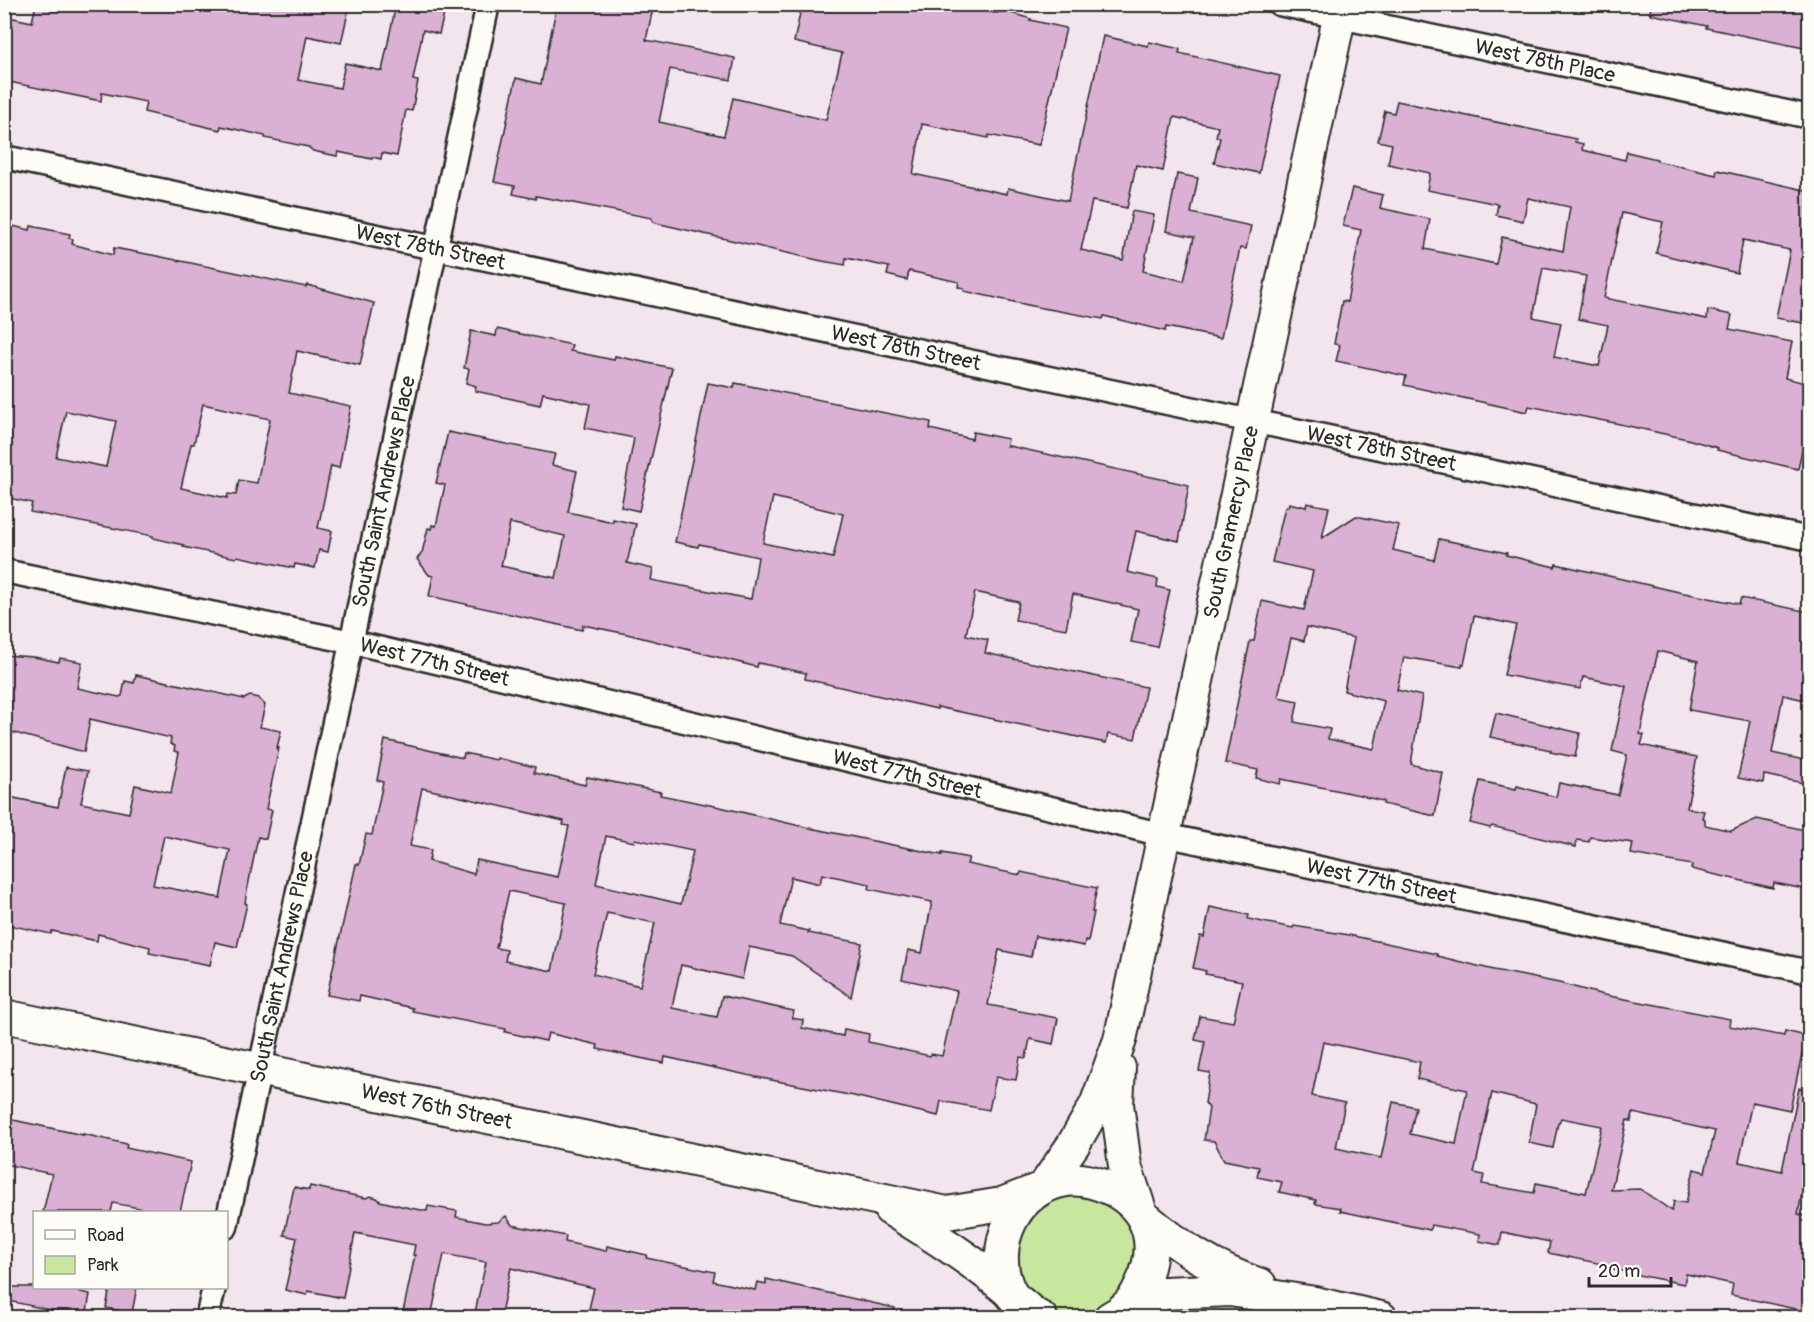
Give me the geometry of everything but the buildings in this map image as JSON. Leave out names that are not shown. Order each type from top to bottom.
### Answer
[{"type":"street","name":"South Saint Andrews Place","points":[[228,1218],[488,4]]},
{"type":"street","name":"West 78th Place","points":[[1279,4],[1340,11],[1809,117]]},
{"type":"street","name":"South Gramercy Place","points":[[1042,1188],[1073,1145],[1096,1105],[1120,1040],[1340,11]]},
{"type":"street","name":"West 78th Street","points":[[4,157],[1809,539]]},
{"type":"street","name":"West 77th Street","points":[[4,570],[352,642],[1164,835],[1809,972]]},
{"type":"street","name":"West 76th Street","points":[[4,1016],[947,1213],[1002,1204],[1067,1180],[1095,1181],[1125,1196],[1142,1215]]},
{"type":"street","name":"South Gramercy Place","points":[[1115,1316],[1136,1297],[1149,1270],[1151,1239],[1125,1166],[1117,1104],[1120,1040]]},
{"type":"street","points":[[1015,1301],[1001,1264],[1005,1230],[1021,1203],[1042,1188]]},
{"type":"street","name":"West 76th Street","points":[[871,1198],[985,1270],[1015,1301],[1034,1315],[1041,1317]]},
{"type":"street","points":[[1142,1215],[1182,1248],[1236,1277],[1314,1303]]},
{"type":"street","points":[[207,1317],[214,1289]]},
{"type":"street","points":[[1115,1316],[1165,1293],[1230,1290],[1314,1303],[1381,1317]]},
{"type":"green space","points":[[1069,1185],[1118,1201],[1144,1242],[1118,1306],[1093,1317],[1062,1317],[1035,1308],[1019,1291],[1012,1229]]}]
